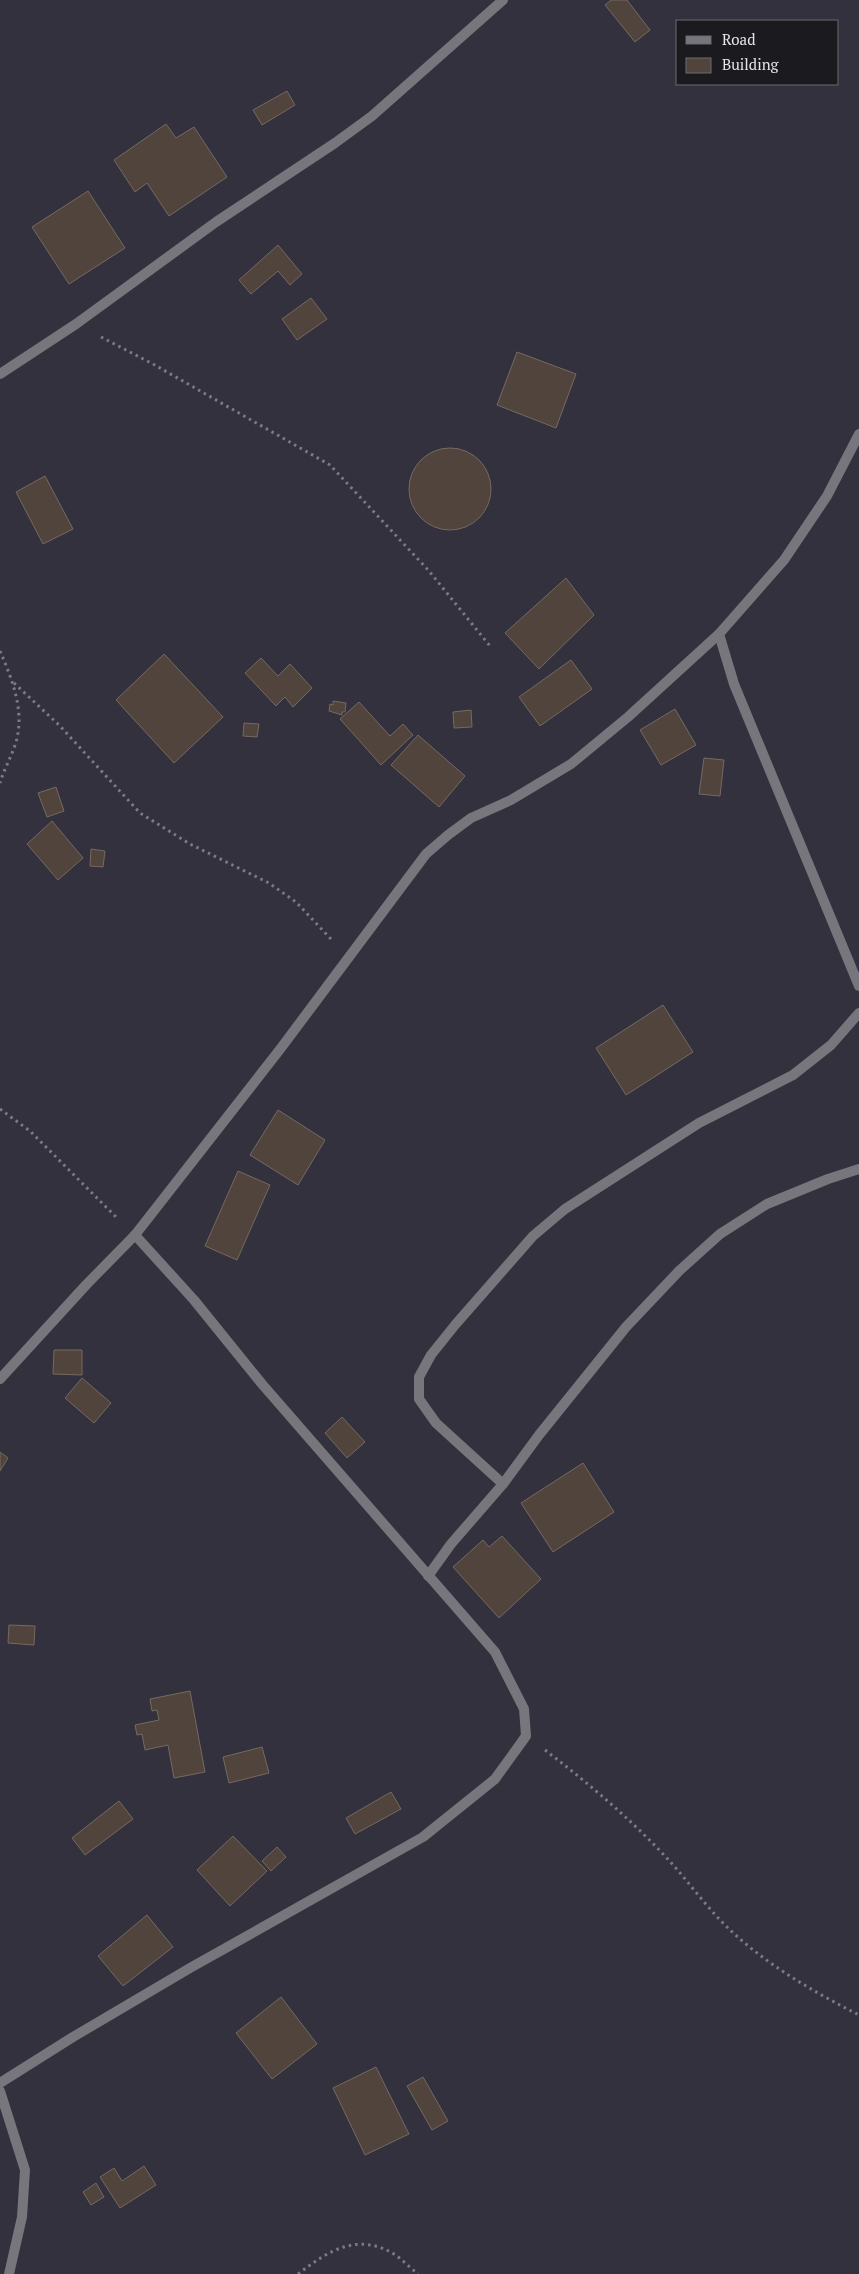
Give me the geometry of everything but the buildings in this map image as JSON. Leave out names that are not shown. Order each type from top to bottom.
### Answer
[{"type":"street","points":[[0,374],[76,324],[216,222],[335,143],[372,116],[503,0]]},
{"type":"street","points":[[0,1379],[86,1285],[135,1235],[281,1048],[426,854],[471,818],[511,800],[571,764],[641,706],[719,634],[784,560],[827,496],[859,434]]},
{"type":"street","points":[[719,634],[734,684],[859,986]]},
{"type":"street","points":[[503,1484],[436,1423],[420,1399],[419,1377],[431,1355],[454,1325],[533,1236],[565,1209],[699,1124],[794,1076],[831,1045],[859,1013]]},
{"type":"street","points":[[428,1576],[451,1544],[503,1484],[539,1435],[626,1326],[679,1271],[720,1234],[767,1204],[828,1179],[859,1169]]},
{"type":"street","points":[[0,2083],[73,2037],[190,1968],[422,1837],[495,1779],[526,1736],[524,1708],[495,1652],[262,1384],[194,1300],[135,1235]]},
{"type":"street","points":[[0,2091],[25,2170],[22,2217],[8,2274]]},
{"type":"path","points":[[76,324],[153,364],[330,465],[429,572],[490,646]]},
{"type":"path","points":[[0,651],[14,684],[18,709],[16,741],[0,783]]},
{"type":"path","points":[[14,684],[60,726],[140,812],[190,844],[269,882],[296,902],[348,957]]},
{"type":"path","points":[[0,1109],[30,1132],[135,1235]]},
{"type":"path","points":[[526,1736],[593,1787],[664,1855],[722,1922],[773,1965],[830,2000],[859,2014]]},
{"type":"path","points":[[298,2274],[324,2254],[340,2247],[369,2243],[394,2254],[418,2274]]}]
